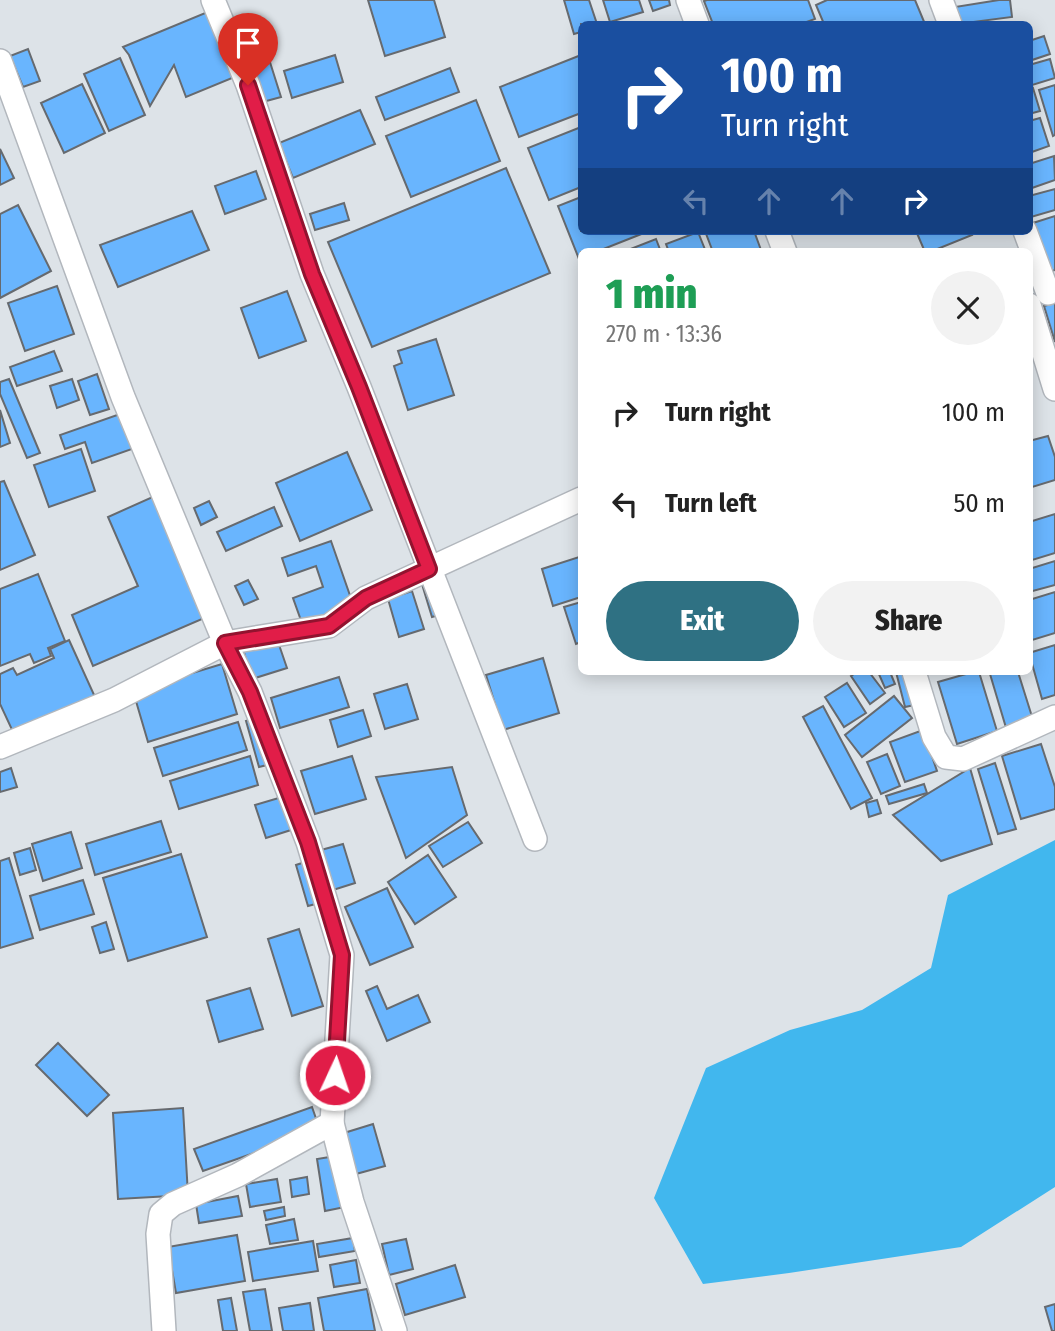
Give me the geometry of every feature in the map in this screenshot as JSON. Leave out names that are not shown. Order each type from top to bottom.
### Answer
[{"type":"street","points":[[213,0],[248,85],[312,274],[359,387],[535,839]]},
{"type":"street","points":[[688,0],[696,21]]},
{"type":"street","points":[[941,0],[949,21]]},
{"type":"street","points":[[2,70],[123,397],[225,643],[250,692],[308,842],[342,955],[332,1123],[352,1202],[395,1331]]},
{"type":"street","points":[[1033,266],[1055,389]]},
{"type":"street","points":[[0,747],[114,700],[225,643],[329,626],[366,598],[578,500]]},
{"type":"street","points":[[915,675],[934,737],[946,757],[963,759],[1055,716]]},
{"type":"street","points":[[164,1331],[158,1234],[161,1214],[173,1204],[238,1175],[332,1123]]},
{"type":"water","points":[[1055,840],[1055,1187],[961,1247],[703,1284],[654,1198],[706,1068],[790,1030],[862,1010],[931,968],[948,895]]},
{"type":"building","points":[[368,0],[434,0],[445,37],[385,56]]},
{"type":"building","points":[[564,0],[589,0],[596,21],[578,21],[578,33],[574,34]]},
{"type":"building","points":[[603,0],[639,0],[643,12],[610,21]]},
{"type":"building","points":[[649,0],[669,0],[670,5],[653,11]]},
{"type":"building","points":[[808,0],[815,19],[712,21],[704,1]]},
{"type":"building","points":[[827,0],[915,0],[924,21],[823,21],[816,5]]},
{"type":"building","points":[[1010,0],[1012,17],[957,21],[955,7]]},
{"type":"building","points":[[210,11],[237,76],[186,97],[174,65],[150,106],[129,55],[123,47]]},
{"type":"building","points":[[1044,36],[1050,54],[1033,60],[1033,40]]},
{"type":"building","points":[[28,49],[40,81],[23,87],[10,56]]},
{"type":"building","points":[[335,55],[343,82],[292,98],[284,71]]},
{"type":"building","points":[[578,56],[578,114],[519,137],[500,87]]},
{"type":"building","points":[[120,58],[145,115],[109,131],[84,74]]},
{"type":"building","points":[[269,59],[281,97],[259,103],[248,65]]},
{"type":"building","points":[[1050,59],[1055,78],[1033,85],[1033,64]]},
{"type":"building","points":[[450,68],[459,92],[385,120],[376,97]]},
{"type":"building","points":[[82,84],[105,133],[64,153],[41,103]]},
{"type":"building","points":[[1055,85],[1055,135],[1053,136],[1039,90]]},
{"type":"building","points":[[1033,88],[1040,111],[1033,113]]},
{"type":"building","points":[[476,100],[500,161],[411,197],[386,136]]},
{"type":"building","points":[[360,110],[375,144],[293,178],[279,143]]},
{"type":"building","points":[[1040,118],[1049,146],[1033,152],[1033,120]]},
{"type":"building","points":[[578,128],[578,188],[549,200],[528,148]]},
{"type":"building","points":[[0,149],[14,178],[0,185]]},
{"type":"building","points":[[1054,156],[1055,180],[1033,188],[1033,163]]},
{"type":"building","points":[[506,168],[550,273],[372,347],[328,242]]},
{"type":"building","points":[[256,171],[266,199],[225,214],[215,186]]},
{"type":"building","points":[[1055,189],[1055,210],[1033,216],[1033,195]]},
{"type":"building","points":[[578,198],[578,235],[639,235],[606,248],[578,248],[578,256],[558,206]]},
{"type":"building","points":[[344,203],[349,220],[315,230],[310,214]]},
{"type":"building","points":[[18,205],[51,271],[0,298],[0,214]]},
{"type":"building","points":[[192,211],[209,250],[118,287],[100,245]]},
{"type":"building","points":[[1055,216],[1055,270],[1050,272],[1033,223]]},
{"type":"building","points":[[690,235],[699,235],[704,248],[668,248],[666,244]]},
{"type":"building","points":[[707,235],[755,235],[760,248],[711,248]]},
{"type":"building","points":[[918,235],[972,235],[940,248],[923,248]]},
{"type":"building","points":[[656,239],[659,248],[633,248]]},
{"type":"building","points":[[57,286],[74,334],[25,351],[8,303]]},
{"type":"building","points":[[287,291],[306,341],[259,358],[241,308]]},
{"type":"building","points":[[1055,303],[1055,342],[1044,306]]},
{"type":"building","points":[[436,339],[454,395],[408,410],[394,366],[402,363],[398,351]]},
{"type":"building","points":[[54,351],[62,371],[17,386],[10,367]]},
{"type":"building","points":[[97,374],[109,409],[90,415],[78,381]]},
{"type":"building","points":[[9,379],[40,453],[27,458],[0,394],[0,382]]},
{"type":"building","points":[[72,379],[79,400],[57,408],[50,386]]},
{"type":"building","points":[[0,410],[10,443],[0,447]]},
{"type":"building","points":[[120,414],[132,449],[92,463],[85,442],[65,449],[60,435]]},
{"type":"building","points":[[1048,436],[1055,457],[1055,480],[1033,487],[1033,440]]},
{"type":"building","points":[[81,449],[95,491],[49,507],[34,465]]},
{"type":"building","points":[[347,452],[372,510],[300,541],[276,483]]},
{"type":"building","points":[[4,481],[35,555],[0,570],[0,482]]},
{"type":"building","points":[[157,495],[209,616],[93,666],[72,615],[138,586],[108,517]]},
{"type":"building","points":[[209,501],[217,517],[201,525],[194,508]]},
{"type":"building","points":[[274,507],[282,526],[226,551],[217,532]]},
{"type":"building","points":[[1055,514],[1055,553],[1033,560],[1033,521]]},
{"type":"building","points":[[331,541],[354,607],[303,626],[293,598],[323,587],[316,566],[288,576],[282,558]]},
{"type":"building","points":[[578,557],[578,598],[553,606],[542,569]]},
{"type":"building","points":[[1055,561],[1055,585],[1033,591],[1033,568]]},
{"type":"building","points":[[38,574],[65,641],[48,648],[51,656],[34,663],[30,654],[0,666],[0,589]]},
{"type":"building","points":[[428,579],[439,615],[432,617],[421,581]]},
{"type":"building","points":[[248,580],[258,599],[244,605],[235,586]]},
{"type":"building","points":[[412,591],[424,629],[399,637],[388,599]]},
{"type":"building","points":[[1055,592],[1055,633],[1033,640],[1033,599]]},
{"type":"building","points":[[578,603],[576,644],[564,607]]},
{"type":"building","points":[[276,636],[287,668],[252,679],[242,646]]},
{"type":"building","points":[[69,640],[95,697],[14,734],[0,704],[0,674],[13,668],[17,675],[54,658],[50,649]]},
{"type":"building","points":[[1055,645],[1055,695],[1042,699],[1033,667],[1033,652]]},
{"type":"building","points":[[543,658],[559,713],[503,730],[486,675]]},
{"type":"building","points":[[222,664],[237,714],[148,742],[133,691]]},
{"type":"building","points":[[871,675],[885,693],[870,704],[851,676]]},
{"type":"building","points":[[879,675],[891,675],[895,684],[885,688]]},
{"type":"building","points":[[897,675],[912,675],[919,704],[905,707]]},
{"type":"building","points":[[962,675],[980,675],[997,731],[957,744],[938,682]]},
{"type":"building","points":[[990,675],[1019,675],[1034,723],[1007,731]]},
{"type":"building","points":[[339,677],[349,707],[280,728],[271,698]]},
{"type":"building","points":[[847,683],[866,713],[844,727],[825,697]]},
{"type":"building","points":[[407,684],[418,719],[385,729],[374,694]]},
{"type":"building","points":[[894,696],[912,718],[862,757],[845,735]]},
{"type":"building","points":[[823,706],[872,798],[851,809],[803,717]]},
{"type":"building","points":[[363,710],[371,736],[338,747],[330,720]]},
{"type":"building","points":[[256,718],[271,764],[259,767],[246,721]]},
{"type":"building","points":[[238,722],[247,750],[163,776],[154,748]]},
{"type":"building","points":[[923,730],[937,771],[905,782],[890,742]]},
{"type":"building","points":[[1041,744],[1055,787],[1055,809],[1021,819],[1002,756]]},
{"type":"building","points":[[887,754],[900,786],[881,794],[867,762]]},
{"type":"building","points":[[250,756],[258,785],[179,809],[170,781]]},
{"type":"building","points":[[352,756],[366,799],[315,814],[301,771]]},
{"type":"building","points":[[995,763],[1016,829],[998,834],[978,769]]},
{"type":"building","points":[[452,767],[467,815],[406,858],[376,777]]},
{"type":"building","points":[[11,768],[17,787],[0,792],[0,772]]},
{"type":"building","points":[[970,768],[992,844],[941,861],[893,815]]},
{"type":"building","points":[[924,784],[927,793],[889,804],[886,796]]},
{"type":"building","points":[[282,797],[291,830],[266,838],[255,805]]},
{"type":"building","points":[[877,800],[881,813],[869,817],[866,803]]},
{"type":"building","points":[[161,821],[171,852],[95,875],[86,844]]},
{"type":"building","points":[[468,822],[482,843],[443,867],[429,846]]},
{"type":"building","points":[[71,832],[82,868],[43,881],[32,844]]},
{"type":"building","points":[[343,844],[355,883],[333,890],[321,850]]},
{"type":"building","points":[[30,848],[36,870],[20,875],[14,853]]},
{"type":"building","points":[[181,854],[207,937],[128,961],[103,878]]},
{"type":"building","points":[[428,855],[456,897],[415,924],[388,882]]},
{"type":"building","points":[[9,858],[33,938],[0,948],[0,861]]},
{"type":"building","points":[[311,860],[323,902],[308,906],[296,865]]},
{"type":"building","points":[[83,880],[94,914],[40,930],[30,896]]},
{"type":"building","points":[[387,888],[413,947],[370,965],[345,907]]},
{"type":"building","points":[[106,922],[114,949],[100,953],[92,927]]},
{"type":"building","points":[[299,929],[323,1006],[292,1016],[268,939]]},
{"type":"building","points":[[377,986],[387,1009],[418,995],[430,1022],[387,1041],[366,991]]},
{"type":"building","points":[[250,988],[263,1029],[219,1042],[207,1001]]},
{"type":"building","points":[[58,1043],[109,1095],[87,1116],[36,1065]]},
{"type":"building","points":[[312,1107],[320,1130],[203,1171],[194,1149]]},
{"type":"building","points":[[183,1108],[188,1195],[118,1199],[113,1113]]},
{"type":"building","points":[[373,1124],[385,1166],[356,1174],[344,1133]]},
{"type":"building","points":[[336,1156],[345,1207],[325,1211],[317,1159]]},
{"type":"building","points":[[307,1177],[309,1194],[292,1197],[290,1180]]},
{"type":"building","points":[[277,1179],[281,1202],[250,1207],[246,1184]]},
{"type":"building","points":[[238,1196],[242,1216],[199,1223],[196,1204]]},
{"type":"building","points":[[284,1207],[285,1216],[266,1220],[264,1211]]},
{"type":"building","points":[[294,1219],[298,1240],[270,1244],[266,1225]]},
{"type":"building","points":[[237,1235],[245,1281],[176,1293],[168,1247]]},
{"type":"building","points":[[353,1238],[355,1251],[319,1257],[317,1244]]},
{"type":"building","points":[[406,1239],[413,1269],[389,1275],[382,1244]]},
{"type":"building","points":[[313,1241],[318,1271],[253,1281],[248,1252]]},
{"type":"building","points":[[356,1260],[360,1283],[334,1287],[330,1265]]},
{"type":"building","points":[[455,1265],[465,1297],[405,1315],[396,1284]]},
{"type":"building","points":[[265,1289],[272,1331],[250,1331],[243,1292]]},
{"type":"building","points":[[367,1289],[375,1331],[324,1331],[318,1298]]},
{"type":"building","points":[[231,1298],[237,1331],[223,1331],[218,1300]]},
{"type":"building","points":[[310,1303],[314,1331],[283,1331],[279,1308]]},
{"type":"building","points":[[1055,1304],[1055,1331],[1052,1331],[1045,1307]]},
{"type":"route","points":[[248,85],[312,274],[429,569],[366,598],[329,626],[225,643],[250,692],[308,842],[342,955],[335,1075]]}]
